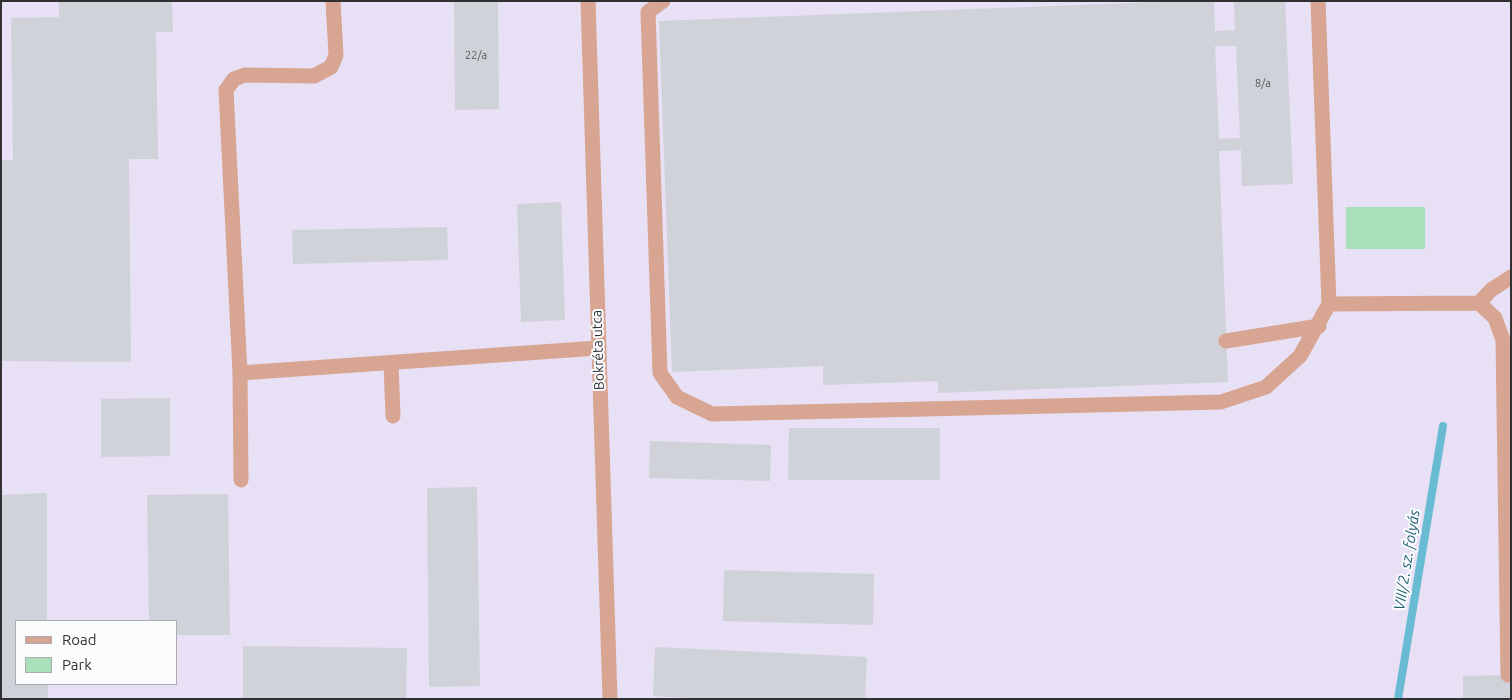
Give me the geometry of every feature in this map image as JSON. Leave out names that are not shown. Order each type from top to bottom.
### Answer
[{"type":"street","points":[[241,480],[240,373],[226,90],[234,79],[245,75],[314,76],[331,67],[336,55],[333,1]]},
{"type":"street","name":"Bokréta utca","points":[[588,1],[598,348],[607,554],[610,699]]},
{"type":"street","points":[[663,1],[648,12],[660,374],[677,398],[712,414],[1221,402],[1266,387],[1300,356],[1329,304],[1318,1]]},
{"type":"street","points":[[1479,303],[1491,290],[1511,277]]},
{"type":"street","points":[[1329,304],[1479,303],[1495,318],[1503,340],[1508,675]]},
{"type":"street","points":[[1226,340],[1318,326]]},
{"type":"street","points":[[240,373],[598,348]]},
{"type":"street","points":[[391,363],[393,416]]},
{"type":"shaded area","points":[[1,1],[1511,1],[1511,699],[1,699]]},
{"type":"green space","points":[[1346,207],[1425,207],[1425,249],[1346,249]]},
{"type":"building","points":[[59,1],[172,1],[173,32],[156,32],[158,159],[129,159],[131,362],[2,361],[1,160],[13,160],[11,18],[59,17]]},
{"type":"building","points":[[454,1],[498,1],[499,109],[455,110]]},
{"type":"building","points":[[1214,1],[1215,31],[1235,30],[1234,1],[1285,1],[1293,184],[1242,186],[1241,150],[1219,151],[1228,382],[938,393],[938,381],[823,385],[823,366],[672,372],[659,21]],"holes":[[[1215,46],[1236,46],[1240,138],[1219,139]]]},
{"type":"building","points":[[561,202],[565,320],[521,322],[517,204]]},
{"type":"building","points":[[447,227],[448,260],[293,264],[292,230]]},
{"type":"building","points":[[170,398],[170,456],[101,457],[101,399]]},
{"type":"building","points":[[789,428],[940,428],[940,480],[788,480]]},
{"type":"building","points":[[650,441],[771,445],[770,481],[649,478]]},
{"type":"building","points":[[477,487],[480,686],[429,687],[427,488]]},
{"type":"building","points":[[47,493],[47,620],[15,620],[15,685],[48,685],[48,699],[1,699],[1,495]]},
{"type":"building","points":[[228,494],[230,635],[178,635],[178,620],[149,620],[147,495]]},
{"type":"building","points":[[724,570],[874,574],[873,625],[723,621]]},
{"type":"building","points":[[243,646],[407,648],[406,699],[243,699]]},
{"type":"building","points":[[655,647],[867,657],[865,699],[705,699],[653,696]]},
{"type":"building","points":[[1511,675],[1511,699],[1463,699],[1463,676]]},
{"type":"waterway","name":"VIII/2. sz. folyás","points":[[1398,699],[1443,426]]}]
